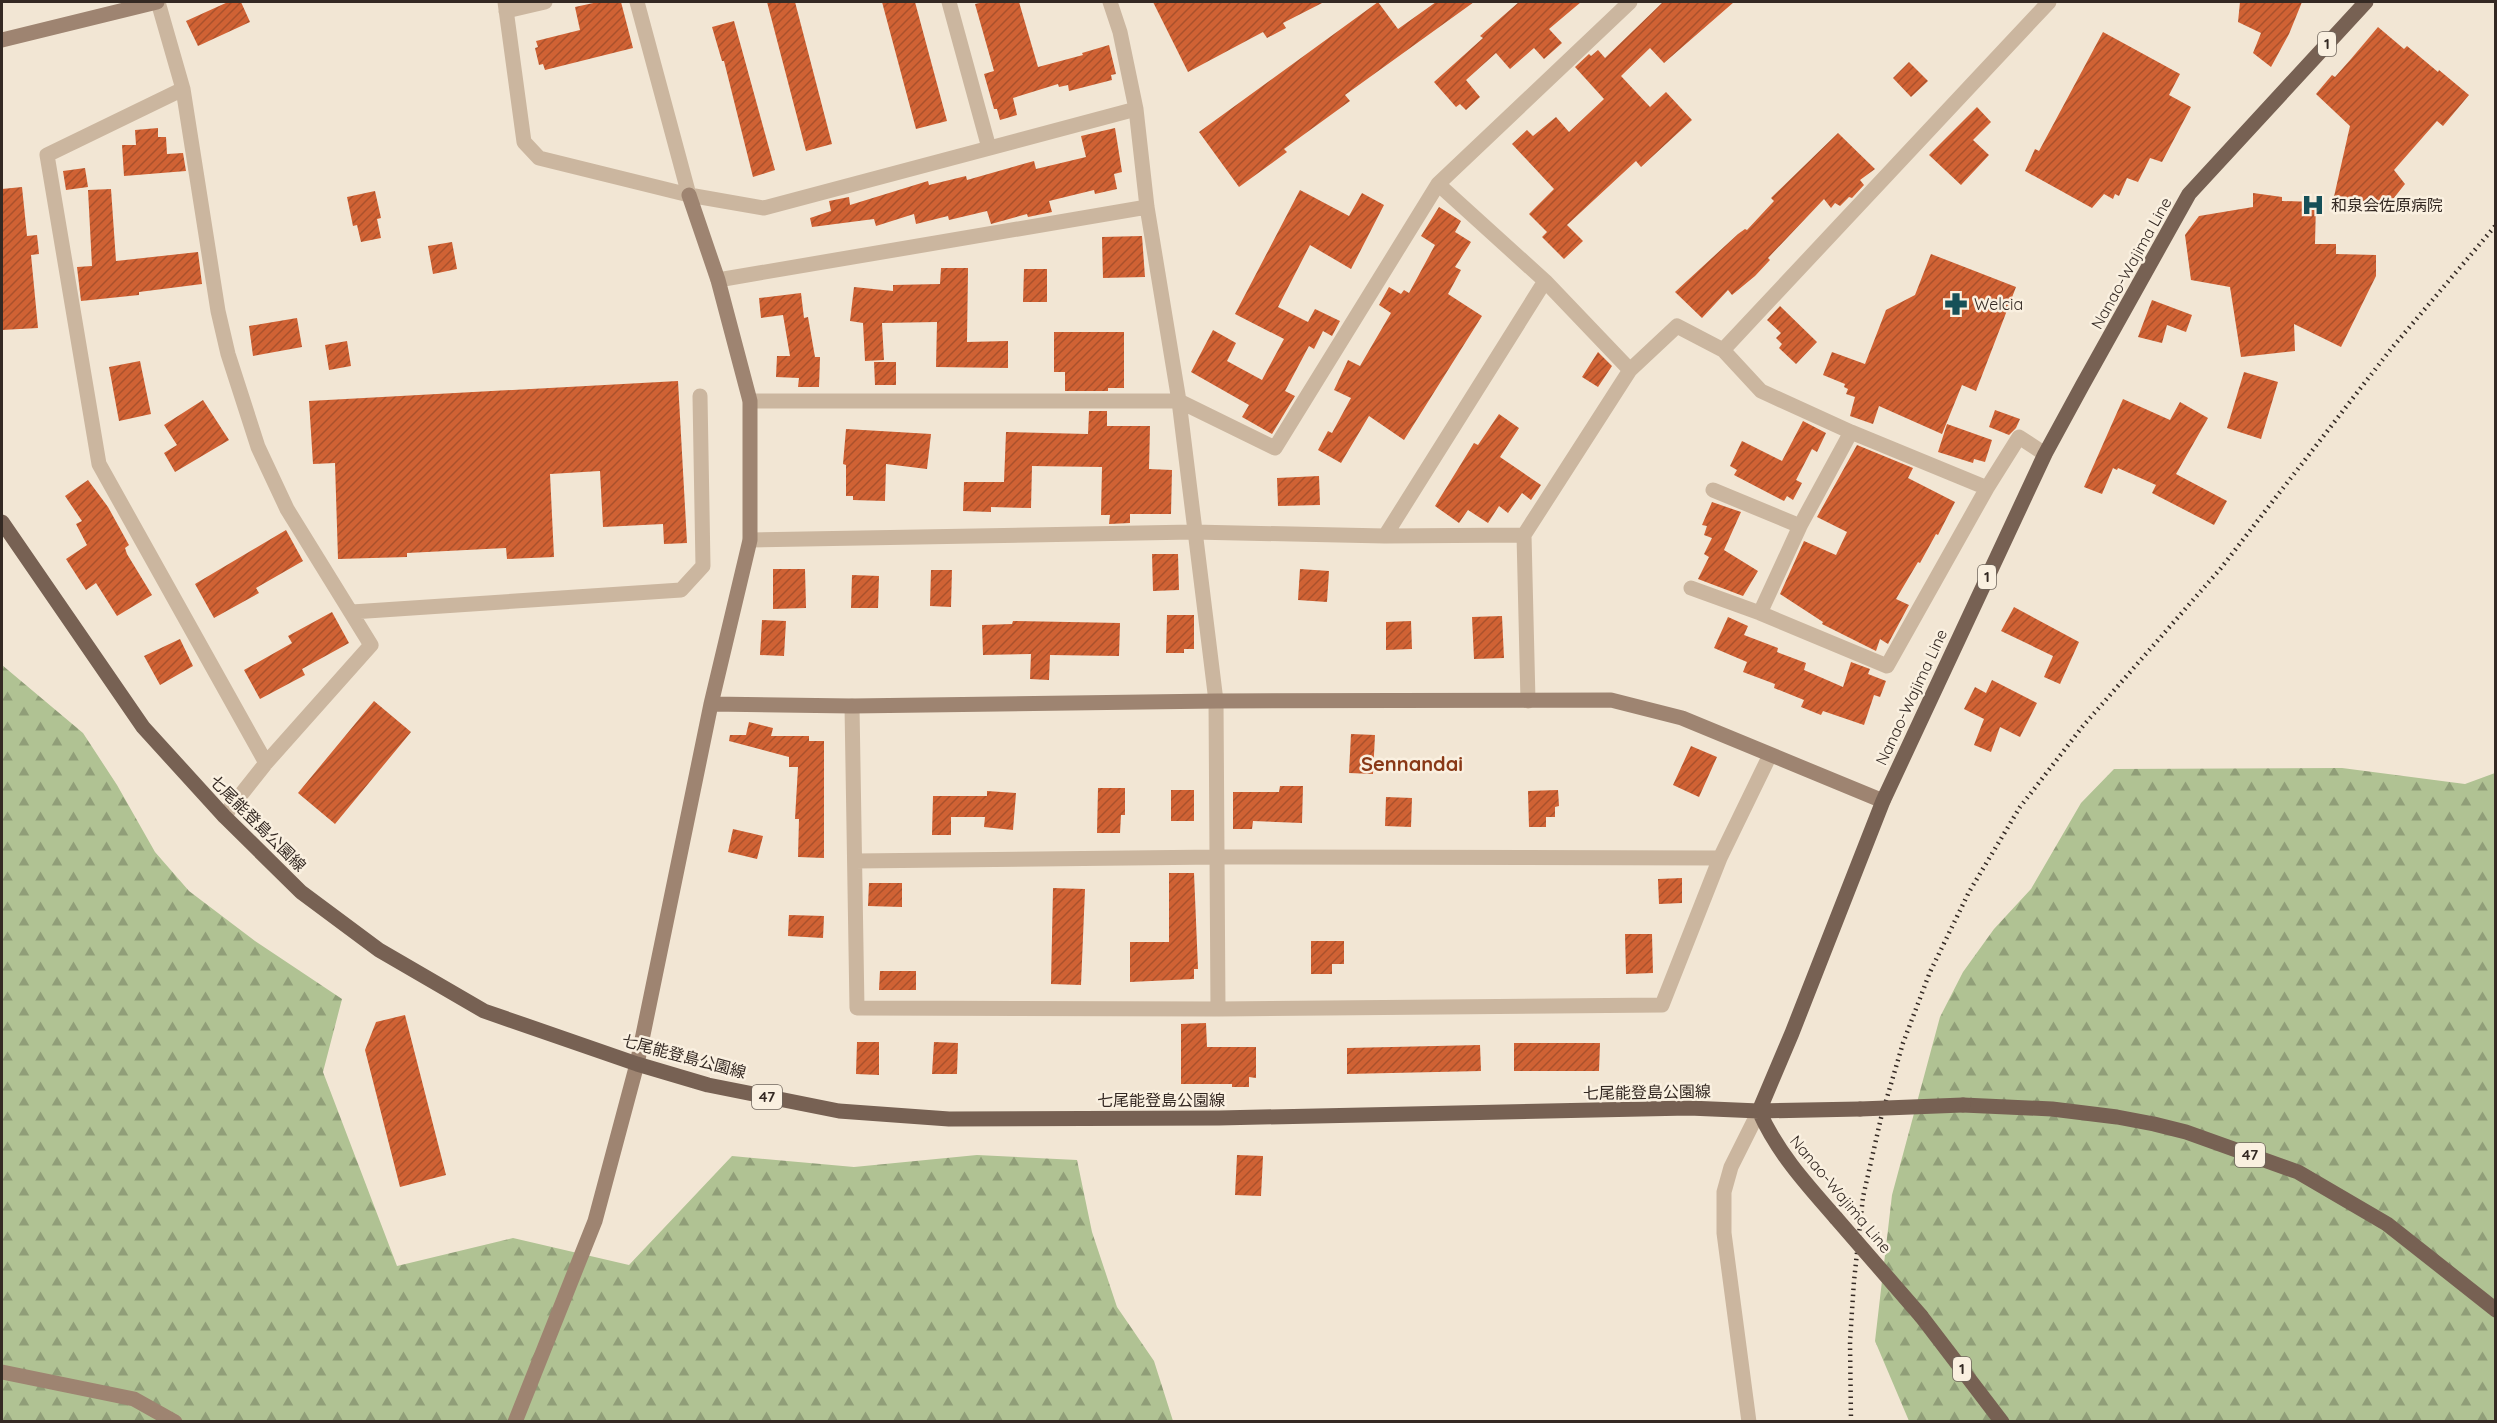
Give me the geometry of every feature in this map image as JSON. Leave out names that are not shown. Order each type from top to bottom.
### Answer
[{"type":"main road","name":"Nanao-Wajima Line","points":[[2002,1422],[1921,1316],[1785,1158],[1758,1110],[1792,1034],[1883,801],[2045,454],[2189,194],[2366,2]]},
{"type":"main road","name":"七尾能登島公園線","points":[[2,522],[143,727],[224,816],[301,892],[379,950],[484,1011],[637,1064],[708,1085],[839,1111],[949,1119],[1231,1118],[1689,1108],[1860,1109],[1963,1105],[2052,1110],[2126,1119],[2186,1132],[2298,1172],[2387,1224],[2496,1310]]},
{"type":"street","points":[[2,40],[157,2],[183,89],[218,311],[228,354],[254,436],[288,509],[371,645],[266,763],[224,816]]},
{"type":"street","points":[[545,2],[506,6],[524,142],[539,158],[689,195],[764,208],[1136,109]]},
{"type":"street","points":[[515,1422],[595,1221],[637,1064],[711,704],[750,540],[750,401],[718,280],[689,195],[637,2]]},
{"type":"street","points":[[949,2],[989,148]]},
{"type":"street","points":[[1110,2],[1120,32],[1136,109],[1147,207],[1179,401],[1193,532],[1216,701],[1218,1010]]},
{"type":"street","points":[[750,401],[1179,401],[1275,448],[1438,184],[1630,2]]},
{"type":"street","points":[[1723,350],[2049,2]]},
{"type":"street","points":[[183,89],[47,155],[99,464],[266,763]]},
{"type":"street","points":[[1438,184],[1545,281],[1630,370]]},
{"type":"street","points":[[718,280],[1147,207]]},
{"type":"street","points":[[1385,536],[1545,281]]},
{"type":"street","points":[[1528,701],[1524,535],[1630,370],[1677,326],[1723,350],[1761,391],[1851,432],[1987,488]]},
{"type":"street","points":[[352,612],[681,590],[702,566],[700,396]]},
{"type":"street","points":[[1760,613],[1800,526],[1851,432]]},
{"type":"street","points":[[1690,588],[1760,613],[1887,666],[1987,488],[2019,437],[2045,454]]},
{"type":"street","points":[[1713,490],[1800,526]]},
{"type":"street","points":[[750,540],[1193,532],[1385,536],[1524,535]]},
{"type":"street","points":[[711,704],[852,706],[1216,701],[1611,700],[1682,718],[1883,801]]},
{"type":"street","points":[[852,706],[857,1008],[1218,1010],[1662,1005],[1720,858],[1770,755]]},
{"type":"street","points":[[855,861],[1218,857],[1720,858]]},
{"type":"street","points":[[1749,1422],[1724,1233],[1723,1202],[1728,1173],[1758,1110]]},
{"type":"street","points":[[2,1372],[134,1399],[175,1422]]},
{"type":"green space","points":[[2,665],[83,733],[117,785],[155,852],[189,891],[255,941],[342,999],[323,1072],[397,1266],[513,1238],[629,1265],[732,1156],[854,1167],[977,1155],[1077,1160],[1092,1232],[1117,1307],[1154,1361],[1173,1421],[2,1421]]},
{"type":"green space","points":[[2342,768],[2465,784],[2495,773],[2495,1421],[1909,1421],[1875,1341],[1892,1195],[1940,1017],[1963,972],[1994,929],[2031,889],[2081,803],[2114,769]]},
{"type":"building","points":[[228,2],[241,2],[250,22],[198,46],[186,21]]},
{"type":"building","points":[[598,2],[621,2],[633,48],[545,70],[543,64],[539,65],[535,48],[538,47],[536,41],[580,30],[575,7]]},
{"type":"building","points":[[767,2],[795,2],[832,144],[806,151]]},
{"type":"building","points":[[882,2],[915,2],[947,121],[916,129]]},
{"type":"building","points":[[1019,2],[1038,67],[1083,55],[1082,53],[1109,45],[1116,74],[1111,75],[1112,80],[1069,91],[1068,85],[1059,87],[1058,84],[1013,98],[1017,115],[1000,120],[997,109],[994,109],[984,74],[994,71],[975,4]]},
{"type":"building","points":[[1153,2],[1324,2],[1283,23],[1286,28],[1267,38],[1263,32],[1188,72]]},
{"type":"building","points":[[1378,2],[1398,29],[1436,2],[1474,2],[1345,95],[1350,101],[1284,149],[1287,152],[1239,187],[1199,132]]},
{"type":"building","points":[[1519,2],[1581,2],[1549,29],[1562,43],[1544,59],[1534,48],[1510,69],[1496,53],[1466,80],[1480,97],[1466,110],[1460,104],[1456,107],[1434,82],[1483,38],[1480,36]]},
{"type":"building","points":[[1663,2],[1734,2],[1664,63],[1650,48],[1621,76],[1650,107],[1666,92],[1692,120],[1641,167],[1636,161],[1567,225],[1583,241],[1564,259],[1542,237],[1547,232],[1529,214],[1554,189],[1512,144],[1527,130],[1533,136],[1556,117],[1569,132],[1604,99],[1575,67],[1589,54],[1591,56],[1598,50],[1605,58]]},
{"type":"building","points":[[2240,2],[2302,2],[2289,34],[2271,67],[2253,53],[2261,33],[2238,22]]},
{"type":"building","points":[[734,21],[775,170],[753,177],[724,61],[722,61],[712,27]]},
{"type":"building","points":[[2378,27],[2404,49],[2407,46],[2469,95],[2443,126],[2437,121],[2394,170],[2405,184],[2385,209],[2333,201],[2350,126],[2316,94],[2332,75],[2335,77]]},
{"type":"building","points":[[2103,32],[2180,74],[2169,95],[2191,107],[2162,162],[2150,158],[2138,182],[2127,178],[2119,196],[2115,194],[2113,199],[2104,194],[2092,208],[2025,171],[2035,149],[2039,151]]},
{"type":"building","points":[[1909,62],[1928,81],[1911,97],[1893,78]]},
{"type":"building","points":[[1977,107],[1991,122],[1973,140],[1989,155],[1961,185],[1929,155]]},
{"type":"building","points":[[158,128],[158,137],[166,137],[167,154],[183,153],[186,171],[124,176],[122,145],[136,145],[135,130]]},
{"type":"building","points":[[1115,128],[1122,172],[1114,174],[1117,189],[1095,194],[1094,190],[1049,201],[1052,212],[1028,217],[1027,214],[991,224],[987,211],[949,220],[948,216],[916,224],[914,214],[876,226],[874,219],[812,227],[810,218],[831,211],[829,201],[849,197],[850,205],[928,181],[929,185],[966,176],[967,180],[1034,161],[1036,169],[1086,157],[1081,136]]},
{"type":"building","points":[[1838,133],[1875,169],[1860,180],[1864,185],[1852,198],[1849,197],[1840,206],[1835,203],[1831,208],[1824,199],[1768,258],[1770,260],[1755,276],[1732,295],[1728,290],[1702,318],[1675,292],[1738,234],[1747,230],[1774,201],[1771,198]]},
{"type":"building","points":[[85,168],[88,187],[66,190],[63,171]]},
{"type":"building","points":[[22,187],[27,236],[37,235],[39,254],[31,255],[38,328],[2,330],[2,189]]},
{"type":"building","points":[[111,189],[116,261],[198,252],[202,284],[139,292],[139,295],[81,301],[77,267],[92,266],[88,190]]},
{"type":"building","points":[[1300,190],[1349,216],[1362,193],[1384,205],[1351,269],[1310,245],[1278,307],[1308,322],[1315,309],[1340,321],[1332,336],[1323,331],[1314,349],[1309,346],[1285,391],[1295,396],[1272,434],[1242,417],[1249,405],[1191,372],[1213,330],[1236,343],[1227,361],[1262,380],[1284,339],[1235,314]]},
{"type":"building","points":[[375,191],[381,218],[377,219],[381,238],[361,242],[357,225],[353,226],[347,197]]},
{"type":"building","points":[[2253,193],[2282,197],[2282,201],[2316,202],[2315,244],[2336,244],[2336,254],[2376,255],[2376,276],[2341,347],[2294,324],[2295,351],[2241,357],[2230,287],[2191,280],[2185,235],[2199,216],[2253,207]]},
{"type":"building","points":[[1439,207],[1461,221],[1455,232],[1471,242],[1455,267],[1461,270],[1448,294],[1482,316],[1404,440],[1369,416],[1341,463],[1318,450],[1328,431],[1332,433],[1351,398],[1334,390],[1348,360],[1360,366],[1391,313],[1379,305],[1389,287],[1401,294],[1404,290],[1409,293],[1435,245],[1421,236]]},
{"type":"building","points":[[1142,236],[1145,277],[1103,278],[1102,237]]},
{"type":"building","points":[[452,242],[457,269],[433,274],[428,246]]},
{"type":"building","points":[[1931,254],[2016,287],[1976,391],[1962,385],[1942,434],[1879,406],[1873,424],[1850,416],[1855,397],[1846,394],[1848,389],[1844,387],[1845,384],[1823,375],[1832,352],[1865,364],[1886,310],[1915,295]]},
{"type":"building","points":[[941,268],[968,268],[967,342],[1008,341],[1008,368],[936,367],[937,322],[882,323],[884,360],[865,361],[863,323],[850,321],[854,287],[893,291],[893,285],[940,284]]},
{"type":"building","points":[[1024,269],[1047,269],[1047,302],[1023,302]]},
{"type":"building","points":[[801,293],[804,318],[808,317],[815,357],[820,357],[819,387],[798,387],[799,378],[776,377],[777,356],[790,356],[783,315],[761,318],[759,298]]},
{"type":"building","points":[[2152,300],[2192,315],[2186,332],[2167,325],[2162,343],[2138,337]]},
{"type":"building","points":[[1780,306],[1817,342],[1796,364],[1779,348],[1782,344],[1776,338],[1781,333],[1767,320]]},
{"type":"building","points":[[297,318],[302,347],[253,356],[249,326]]},
{"type":"building","points":[[1054,332],[1124,332],[1124,388],[1108,388],[1108,391],[1065,391],[1065,372],[1054,372]]},
{"type":"building","points":[[347,341],[351,366],[329,370],[325,345]]},
{"type":"building","points":[[1598,352],[1612,366],[1598,387],[1582,377]]},
{"type":"building","points":[[140,361],[151,414],[119,421],[109,367]]},
{"type":"building","points":[[874,362],[896,362],[896,385],[875,385]]},
{"type":"building","points":[[2244,372],[2278,382],[2261,439],[2227,428]]},
{"type":"building","points":[[678,381],[687,543],[664,544],[663,524],[603,527],[600,471],[550,474],[554,557],[507,559],[506,548],[407,553],[407,557],[338,559],[335,463],[313,464],[309,401]]},
{"type":"building","points":[[2123,399],[2170,420],[2180,402],[2208,418],[2176,474],[2227,501],[2214,525],[2152,493],[2156,485],[2118,468],[2117,470],[2113,468],[2102,494],[2084,487]]},
{"type":"building","points":[[203,400],[229,440],[175,472],[164,453],[177,445],[164,425]]},
{"type":"building","points":[[1995,410],[2020,419],[2016,428],[2009,435],[1989,427]]},
{"type":"building","points":[[1089,411],[1107,411],[1107,426],[1150,426],[1149,469],[1172,470],[1171,514],[1130,514],[1130,523],[1109,524],[1110,515],[1101,515],[1102,467],[1032,466],[1031,508],[991,507],[991,512],[963,511],[964,482],[1004,482],[1006,432],[1088,434]]},
{"type":"building","points":[[1499,414],[1519,428],[1500,457],[1541,485],[1531,500],[1522,493],[1508,513],[1499,506],[1488,523],[1468,510],[1459,523],[1435,506],[1474,443],[1478,445]]},
{"type":"building","points":[[1803,421],[1826,433],[1817,452],[1812,449],[1796,480],[1802,483],[1793,500],[1787,496],[1784,501],[1734,475],[1737,470],[1730,466],[1742,441],[1782,461]]},
{"type":"building","points":[[1947,424],[1992,440],[1985,462],[1974,459],[1973,463],[1938,452]]},
{"type":"building","points":[[846,429],[931,434],[927,469],[886,464],[885,501],[853,500],[853,496],[846,496],[846,465],[843,464]]},
{"type":"building","points":[[1857,445],[1913,468],[1908,478],[1955,502],[1938,535],[1936,534],[1896,599],[1909,605],[1888,644],[1880,639],[1876,651],[1822,624],[1823,622],[1780,594],[1804,541],[1836,555],[1847,532],[1817,517]]},
{"type":"building","points":[[1319,476],[1320,505],[1278,506],[1277,478]]},
{"type":"building","points":[[88,480],[108,507],[129,545],[125,548],[127,554],[152,595],[117,616],[96,583],[86,590],[66,559],[87,545],[76,524],[82,521],[65,496]]},
{"type":"building","points":[[1712,502],[1741,512],[1724,550],[1758,571],[1743,596],[1698,579],[1709,557],[1704,554],[1712,538],[1704,535],[1707,526],[1702,525]]},
{"type":"building","points":[[286,530],[303,561],[256,588],[259,593],[214,618],[195,584]]},
{"type":"building","points":[[1152,554],[1178,554],[1179,590],[1153,591]]},
{"type":"building","points":[[773,569],[805,569],[806,608],[773,609]]},
{"type":"building","points":[[1300,569],[1329,571],[1327,602],[1298,600]]},
{"type":"building","points":[[931,570],[952,570],[951,607],[930,606]]},
{"type":"building","points":[[852,575],[879,576],[878,608],[851,608]]},
{"type":"building","points":[[2014,607],[2079,642],[2060,684],[2044,677],[2053,656],[2001,631]]},
{"type":"building","points":[[332,612],[349,643],[302,669],[305,675],[260,699],[244,670],[292,643],[288,636]]},
{"type":"building","points":[[1167,615],[1194,615],[1194,649],[1184,649],[1184,653],[1166,653]]},
{"type":"building","points":[[1502,616],[1504,658],[1474,659],[1472,617]]},
{"type":"building","points":[[1728,617],[1748,626],[1744,635],[1778,648],[1777,652],[1806,663],[1804,670],[1843,687],[1851,662],[1870,669],[1868,674],[1886,681],[1880,697],[1874,695],[1864,725],[1823,711],[1821,715],[1801,707],[1804,700],[1774,688],[1775,684],[1743,672],[1747,662],[1714,648]]},
{"type":"building","points":[[762,620],[786,621],[784,656],[760,655]]},
{"type":"building","points":[[1013,621],[1120,623],[1119,656],[1050,655],[1049,680],[1030,679],[1031,654],[983,655],[982,625],[1012,624]]},
{"type":"building","points":[[1411,621],[1412,649],[1386,650],[1386,622]]},
{"type":"building","points":[[180,639],[193,666],[160,685],[144,656]]},
{"type":"building","points":[[1992,680],[2037,703],[2020,737],[2000,727],[1991,752],[1974,745],[1984,719],[1964,709],[1975,687],[1986,693]]},
{"type":"building","points":[[374,701],[411,732],[335,824],[298,793]]},
{"type":"building","points":[[749,722],[773,728],[771,736],[809,736],[809,741],[824,741],[824,858],[798,857],[799,819],[795,819],[798,767],[789,767],[789,757],[729,741],[730,735],[746,735]]},
{"type":"building","points":[[1351,734],[1375,735],[1373,774],[1349,773]]},
{"type":"building","points":[[1691,746],[1717,757],[1699,797],[1673,785]]},
{"type":"building","points":[[1280,786],[1303,786],[1302,823],[1253,821],[1252,829],[1233,829],[1233,792],[1279,792]]},
{"type":"building","points":[[1098,788],[1125,788],[1125,815],[1121,815],[1120,833],[1097,833]]},
{"type":"building","points":[[1171,790],[1194,790],[1194,821],[1171,821]]},
{"type":"building","points":[[1558,790],[1559,806],[1555,807],[1555,817],[1546,817],[1546,827],[1529,827],[1528,791]]},
{"type":"building","points":[[987,791],[1016,793],[1013,830],[984,827],[985,817],[951,817],[951,835],[932,835],[933,796],[987,796]]},
{"type":"building","points":[[1386,797],[1412,798],[1411,827],[1385,826]]},
{"type":"building","points":[[733,829],[763,836],[757,859],[728,852]]},
{"type":"building","points":[[1169,873],[1194,873],[1198,969],[1194,969],[1194,979],[1130,982],[1130,942],[1169,942]]},
{"type":"building","points":[[1682,878],[1682,903],[1659,904],[1658,879]]},
{"type":"building","points":[[869,883],[902,883],[902,907],[868,906]]},
{"type":"building","points":[[1053,888],[1085,889],[1081,985],[1051,984]]},
{"type":"building","points":[[789,915],[824,916],[823,938],[788,936]]},
{"type":"building","points":[[1625,934],[1652,934],[1653,973],[1626,974]]},
{"type":"building","points":[[1311,941],[1344,941],[1344,964],[1332,964],[1332,974],[1311,974]]},
{"type":"building","points":[[880,971],[916,971],[916,990],[879,990]]},
{"type":"building","points":[[405,1015],[446,1175],[400,1187],[365,1050],[376,1022]]},
{"type":"building","points":[[1206,1023],[1207,1047],[1256,1047],[1256,1078],[1249,1077],[1249,1087],[1232,1087],[1232,1084],[1181,1084],[1181,1024]]},
{"type":"building","points":[[857,1042],[879,1042],[879,1075],[856,1074]]},
{"type":"building","points":[[934,1042],[958,1043],[957,1074],[932,1074]]},
{"type":"building","points":[[1514,1043],[1600,1043],[1599,1071],[1514,1071]]},
{"type":"building","points":[[1480,1045],[1481,1071],[1347,1074],[1347,1048]]},
{"type":"building","points":[[1237,1155],[1263,1156],[1261,1196],[1235,1195]]},
{"type":"railway","points":[[1851,1422],[1850,1341],[1863,1197],[1881,1118],[1903,1043],[1930,972],[1969,892],[2020,807],[2083,726],[2221,568],[2391,349],[2496,225]]},
{"type":"place","name":"和泉会佐原病院","points":[[2313,205]]},
{"type":"place","name":"Welcia","points":[[1956,304]]},
{"type":"district","name":"Sennandai","points":[[1412,764]]}]
